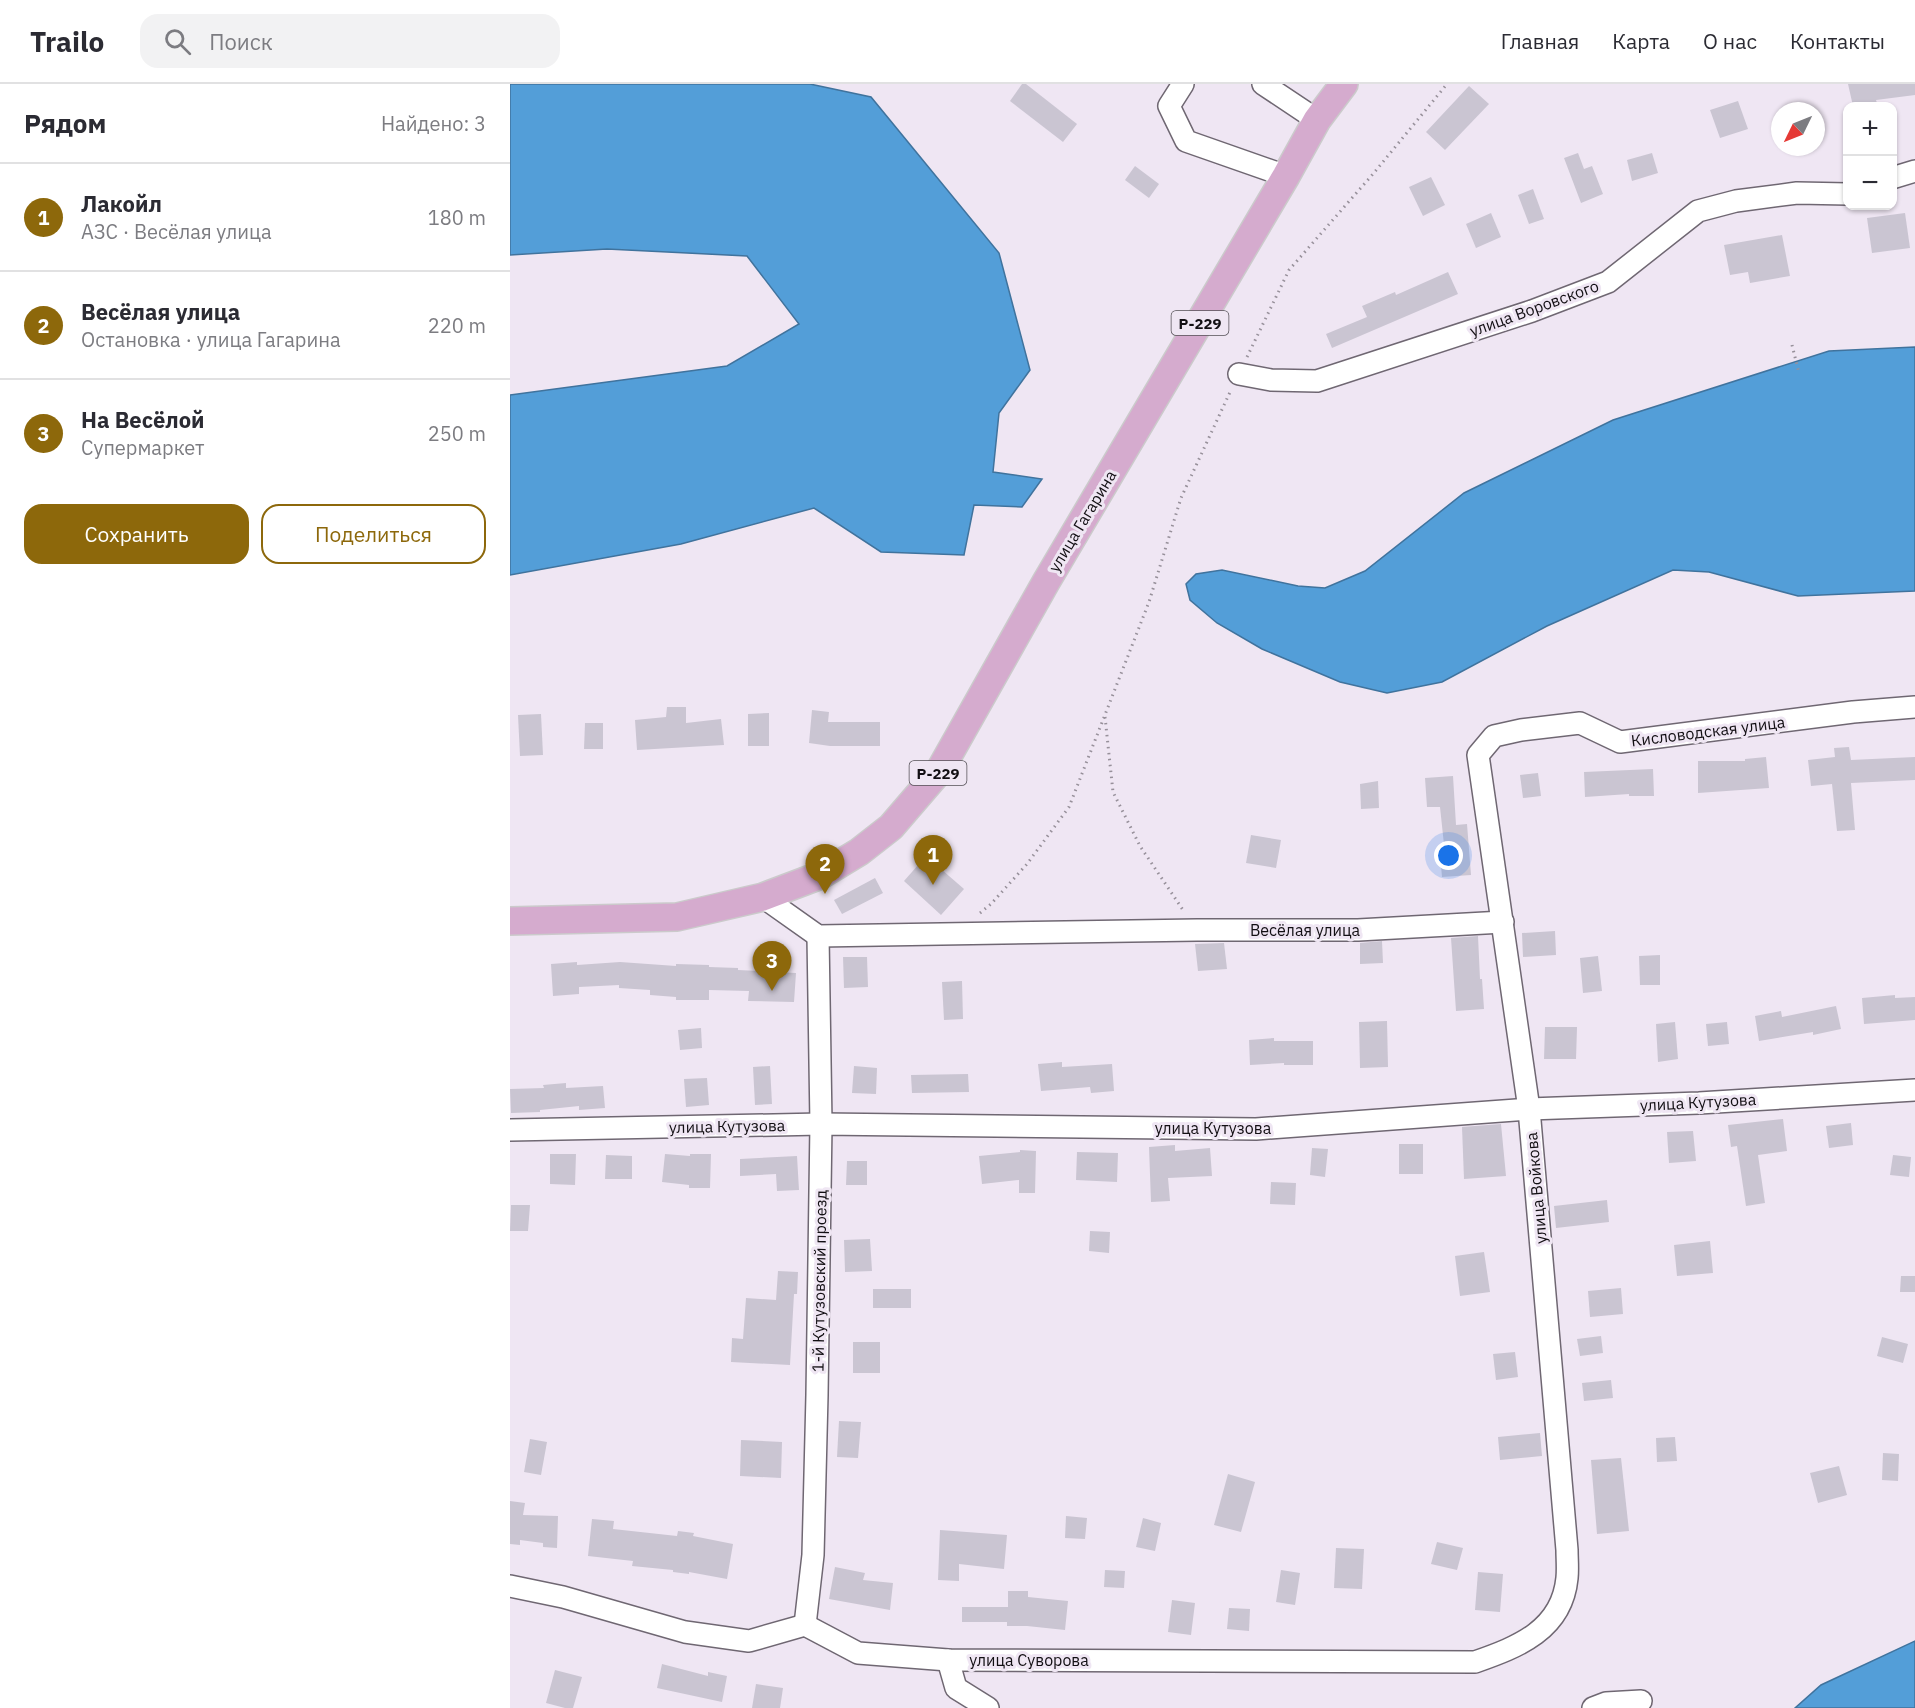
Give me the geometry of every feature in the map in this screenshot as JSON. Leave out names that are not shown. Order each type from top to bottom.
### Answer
[{"type":"main road","name":"улица Гагарина","points":[[763,897],[821,874],[859,852],[891,827],[940,770],[1046,582],[1287,177],[1317,120],[1344,84]]},
{"type":"main road","name":"Р-229","points":[[510,921],[677,918],[763,897]]},
{"type":"street","points":[[1183,84],[1169,106],[1186,141],[1287,177]]},
{"type":"street","points":[[1263,84],[1317,120]]},
{"type":"street","points":[[1897,177],[1915,171]]},
{"type":"street","name":"улица Воровского","points":[[1239,374],[1271,380],[1317,381],[1532,311],[1608,282],[1698,211],[1736,201],[1797,193],[1843,194]]},
{"type":"street","name":"Кисловодская улица","points":[[1478,755],[1494,736],[1521,730],[1580,723],[1620,741],[1853,712],[1915,707]]},
{"type":"street","name":"улица Войкова","points":[[1478,755],[1529,1109],[1567,1550],[1568,1577],[1563,1598],[1552,1620]]},
{"type":"street","points":[[763,897],[818,936]]},
{"type":"street","name":"Весёлая улица","points":[[818,936],[1358,930],[1503,922]]},
{"type":"street","name":"1-й Кутузовский проезд","points":[[805,1625],[813,1555],[821,1124],[818,936]]},
{"type":"street","name":"улица Кутузова","points":[[510,1130],[821,1124],[1256,1129],[1529,1109],[1699,1103],[1915,1089]]},
{"type":"street","points":[[510,1586],[563,1597],[685,1632],[749,1641],[805,1625]]},
{"type":"street","name":"улица Суворова","points":[[805,1625],[858,1653],[948,1660],[1475,1662],[1510,1650],[1537,1633],[1552,1620]]},
{"type":"street","points":[[948,1660],[956,1688],[988,1708]]},
{"type":"street","points":[[1593,1708],[1606,1703],[1641,1701]]},
{"type":"path","points":[[952,934],[991,904],[1028,864],[1069,807],[1149,602],[1181,498],[1289,270],[1373,174],[1447,84]]},
{"type":"path","points":[[1792,345],[1799,373]]},
{"type":"path","points":[[1105,716],[1113,792],[1140,846],[1197,930]]},
{"type":"water","points":[[510,84],[810,84],[871,97],[999,253],[1030,370],[999,413],[993,472],[1042,479],[1022,507],[974,505],[964,555],[881,552],[814,508],[681,544],[510,575],[510,395],[727,366],[799,324],[747,256],[607,249],[510,255]]},
{"type":"water","points":[[1915,347],[1915,591],[1798,596],[1709,572],[1673,570],[1547,626],[1442,682],[1387,693],[1340,682],[1262,649],[1217,623],[1190,600],[1186,584],[1196,574],[1222,570],[1298,586],[1325,588],[1365,571],[1464,493],[1613,420],[1829,351]]},
{"type":"water","points":[[1915,1641],[1915,1708],[1795,1708],[1821,1685]]},
{"type":"building","points":[[1022,84],[1026,84],[1077,124],[1063,142],[1010,101]]},
{"type":"building","points":[[1848,84],[1915,84],[1915,95],[1876,100],[1877,102],[1852,102]]},
{"type":"building","points":[[1469,86],[1489,104],[1445,150],[1426,132]]},
{"type":"building","points":[[1738,101],[1748,129],[1720,138],[1710,110]]},
{"type":"building","points":[[1578,153],[1584,169],[1592,166],[1603,194],[1581,203],[1564,158]]},
{"type":"building","points":[[1652,153],[1658,173],[1632,181],[1627,160]]},
{"type":"building","points":[[1135,166],[1159,184],[1149,198],[1125,180]]},
{"type":"building","points":[[1431,177],[1445,205],[1423,216],[1409,187]]},
{"type":"building","points":[[1533,189],[1544,219],[1529,224],[1518,195]]},
{"type":"building","points":[[1491,213],[1501,237],[1476,248],[1466,224]]},
{"type":"building","points":[[1905,213],[1910,248],[1872,253],[1867,218]]},
{"type":"building","points":[[1782,235],[1790,276],[1750,283],[1748,272],[1730,275],[1724,245]]},
{"type":"building","points":[[1448,272],[1458,294],[1332,348],[1326,334],[1367,317],[1362,306],[1395,292],[1396,295]]},
{"type":"building","points":[[667,707],[686,707],[686,723],[721,719],[724,745],[637,750],[635,720],[666,717]]},
{"type":"building","points":[[812,710],[829,712],[828,722],[880,722],[880,746],[830,746],[809,743]]},
{"type":"building","points":[[769,713],[769,746],[748,746],[748,714]]},
{"type":"building","points":[[541,714],[543,755],[520,756],[518,715]]},
{"type":"building","points":[[585,723],[603,723],[603,749],[584,749]]},
{"type":"building","points":[[1849,747],[1851,760],[1915,757],[1915,780],[1851,783],[1855,830],[1837,831],[1832,784],[1811,786],[1808,760],[1835,757],[1834,748]]},
{"type":"building","points":[[1766,757],[1769,788],[1698,793],[1698,761],[1745,761],[1745,759]]},
{"type":"building","points":[[1653,769],[1654,796],[1629,796],[1629,794],[1585,797],[1584,772]]},
{"type":"building","points":[[1538,773],[1541,796],[1523,798],[1520,775]]},
{"type":"building","points":[[1453,776],[1456,825],[1467,824],[1471,875],[1442,877],[1440,854],[1445,854],[1440,807],[1427,807],[1425,778]]},
{"type":"building","points":[[1378,781],[1379,808],[1361,809],[1360,784]]},
{"type":"building","points":[[1251,835],[1281,840],[1276,868],[1246,863]]},
{"type":"building","points":[[926,856],[964,889],[941,915],[904,881]]},
{"type":"building","points":[[875,878],[883,893],[842,914],[834,900]]},
{"type":"building","points":[[1555,931],[1556,955],[1523,957],[1522,933]]},
{"type":"building","points":[[1478,936],[1484,1009],[1456,1011],[1451,938]]},
{"type":"building","points":[[1382,941],[1383,963],[1360,964],[1360,943]]},
{"type":"building","points":[[1224,943],[1227,969],[1198,971],[1195,944]]},
{"type":"building","points":[[1660,955],[1660,985],[1640,985],[1639,956]]},
{"type":"building","points":[[1598,956],[1602,991],[1583,993],[1580,958]]},
{"type":"building","points":[[843,957],[867,957],[868,987],[844,988]]},
{"type":"building","points":[[577,962],[577,965],[620,962],[676,966],[676,964],[709,965],[709,967],[738,968],[738,970],[796,973],[794,1002],[748,1001],[749,991],[709,990],[709,1000],[676,1000],[676,997],[650,995],[650,990],[619,988],[619,985],[579,987],[579,994],[553,996],[551,964]]},
{"type":"building","points":[[962,981],[963,1019],[944,1020],[942,982]]},
{"type":"building","points":[[1895,995],[1895,998],[1915,997],[1915,1020],[1864,1024],[1862,998]]},
{"type":"building","points":[[1836,1006],[1841,1029],[1813,1035],[1813,1032],[1759,1041],[1755,1016],[1781,1011],[1782,1017]]},
{"type":"building","points":[[1387,1021],[1388,1067],[1360,1068],[1359,1022]]},
{"type":"building","points":[[1675,1022],[1678,1059],[1658,1062],[1656,1024]]},
{"type":"building","points":[[1727,1022],[1729,1044],[1708,1046],[1706,1024]]},
{"type":"building","points":[[1545,1027],[1577,1027],[1576,1059],[1544,1059]]},
{"type":"building","points":[[701,1028],[702,1048],[680,1050],[678,1030]]},
{"type":"building","points":[[1274,1038],[1274,1041],[1313,1041],[1313,1065],[1284,1065],[1284,1063],[1250,1065],[1249,1040]]},
{"type":"building","points":[[1062,1062],[1062,1067],[1112,1064],[1114,1091],[1091,1093],[1090,1087],[1041,1091],[1038,1064]]},
{"type":"building","points":[[770,1066],[772,1104],[755,1105],[753,1067]]},
{"type":"building","points":[[854,1066],[877,1068],[876,1094],[852,1093]]},
{"type":"building","points":[[968,1074],[969,1092],[912,1093],[911,1075]]},
{"type":"building","points":[[707,1078],[709,1105],[686,1107],[684,1079]]},
{"type":"building","points":[[566,1083],[566,1088],[603,1086],[605,1108],[579,1110],[579,1106],[540,1110],[540,1112],[511,1113],[510,1089],[544,1088],[543,1085]]},
{"type":"building","points":[[1783,1119],[1787,1151],[1758,1155],[1765,1203],[1746,1206],[1737,1146],[1731,1147],[1728,1125]]},
{"type":"building","points":[[1851,1123],[1853,1145],[1829,1148],[1826,1126]]},
{"type":"building","points":[[1501,1124],[1506,1176],[1464,1179],[1462,1127]]},
{"type":"building","points":[[1693,1131],[1696,1161],[1669,1163],[1667,1132]]},
{"type":"building","points":[[1399,1144],[1423,1144],[1423,1174],[1399,1174]]},
{"type":"building","points":[[1175,1145],[1175,1151],[1210,1148],[1212,1176],[1168,1178],[1170,1201],[1151,1202],[1149,1147]]},
{"type":"building","points":[[1312,1148],[1328,1149],[1325,1177],[1310,1175]]},
{"type":"building","points":[[1020,1150],[1036,1151],[1035,1193],[1019,1193],[1019,1180],[982,1184],[979,1156],[1020,1152]]},
{"type":"building","points":[[1077,1152],[1118,1153],[1117,1182],[1076,1180]]},
{"type":"building","points":[[550,1154],[576,1154],[575,1185],[550,1184]]},
{"type":"building","points":[[665,1154],[690,1156],[690,1154],[711,1154],[710,1188],[689,1188],[689,1185],[662,1182]]},
{"type":"building","points":[[606,1155],[632,1156],[632,1179],[605,1179]]},
{"type":"building","points":[[1893,1155],[1911,1157],[1909,1177],[1890,1175]]},
{"type":"building","points":[[797,1156],[799,1190],[777,1191],[776,1174],[740,1176],[740,1159]]},
{"type":"building","points":[[847,1161],[867,1161],[867,1185],[846,1185]]},
{"type":"building","points":[[1271,1182],[1296,1183],[1295,1205],[1270,1204]]},
{"type":"building","points":[[1607,1200],[1609,1222],[1556,1228],[1554,1206]]},
{"type":"building","points":[[511,1205],[530,1205],[528,1231],[510,1231]]},
{"type":"building","points":[[1090,1231],[1110,1232],[1109,1253],[1089,1251]]},
{"type":"building","points":[[870,1239],[872,1271],[845,1272],[844,1240]]},
{"type":"building","points":[[1710,1241],[1713,1273],[1677,1276],[1674,1245]]},
{"type":"building","points":[[1484,1252],[1490,1292],[1460,1296],[1455,1256]]},
{"type":"building","points":[[778,1271],[798,1272],[797,1294],[794,1294],[790,1365],[731,1362],[732,1338],[743,1339],[746,1298],[776,1300]]},
{"type":"building","points":[[1901,1276],[1915,1276],[1915,1292],[1900,1292]]},
{"type":"building","points":[[1621,1288],[1623,1314],[1590,1317],[1588,1291]]},
{"type":"building","points":[[873,1289],[911,1289],[911,1308],[873,1308]]},
{"type":"building","points":[[1601,1336],[1603,1353],[1580,1356],[1577,1339]]},
{"type":"building","points":[[1882,1337],[1908,1344],[1903,1363],[1877,1356]]},
{"type":"building","points":[[853,1342],[880,1342],[880,1373],[853,1373]]},
{"type":"building","points":[[1515,1352],[1518,1377],[1496,1380],[1493,1354]]},
{"type":"building","points":[[1611,1380],[1613,1398],[1584,1401],[1582,1383]]},
{"type":"building","points":[[839,1421],[861,1422],[858,1458],[837,1457]]},
{"type":"building","points":[[1540,1433],[1542,1456],[1500,1460],[1498,1437]]},
{"type":"building","points":[[1675,1437],[1677,1461],[1657,1462],[1656,1438]]},
{"type":"building","points":[[530,1439],[547,1442],[541,1475],[524,1472]]},
{"type":"building","points":[[741,1440],[782,1442],[781,1478],[740,1476]]},
{"type":"building","points":[[1883,1453],[1899,1454],[1898,1481],[1882,1480]]},
{"type":"building","points":[[1621,1458],[1629,1531],[1597,1534],[1591,1460]]},
{"type":"building","points":[[1839,1466],[1847,1495],[1818,1503],[1810,1473]]},
{"type":"building","points":[[1228,1474],[1255,1482],[1241,1532],[1214,1525]]},
{"type":"building","points":[[510,1501],[525,1503],[523,1515],[558,1516],[557,1548],[543,1547],[543,1543],[520,1540],[520,1545],[510,1544]]},
{"type":"building","points":[[1066,1516],[1087,1518],[1085,1539],[1065,1538]]},
{"type":"building","points":[[1143,1518],[1161,1523],[1155,1551],[1136,1547]]},
{"type":"building","points":[[592,1519],[614,1521],[613,1529],[677,1536],[678,1531],[694,1533],[693,1536],[733,1544],[727,1579],[632,1566],[633,1561],[588,1556]]},
{"type":"building","points":[[940,1530],[1007,1535],[1004,1569],[959,1564],[959,1581],[938,1580]]},
{"type":"building","points":[[1437,1542],[1463,1548],[1457,1570],[1431,1564]]},
{"type":"building","points":[[1336,1548],[1364,1549],[1362,1589],[1334,1588]]},
{"type":"building","points":[[835,1567],[865,1573],[863,1580],[893,1583],[890,1610],[829,1599]]},
{"type":"building","points":[[1105,1570],[1125,1571],[1124,1588],[1104,1587]]},
{"type":"building","points":[[1281,1570],[1300,1573],[1295,1605],[1276,1602]]},
{"type":"building","points":[[1478,1572],[1503,1574],[1500,1612],[1475,1610]]},
{"type":"building","points":[[1008,1591],[1028,1591],[1028,1597],[1068,1601],[1065,1630],[1007,1626],[1007,1622],[962,1622],[962,1607],[1008,1607]]},
{"type":"building","points":[[1172,1600],[1195,1603],[1191,1635],[1168,1632]]},
{"type":"building","points":[[1229,1608],[1250,1609],[1249,1631],[1227,1629]]},
{"type":"building","points":[[662,1664],[708,1676],[708,1672],[727,1676],[722,1702],[657,1688]]},
{"type":"building","points":[[555,1670],[582,1677],[573,1708],[546,1703]]},
{"type":"building","points":[[756,1684],[783,1688],[780,1708],[752,1708]]},
{"type":"place","name":"Лакойл","points":[[933,885]]},
{"type":"place","name":"Весёлая улица","points":[[825,894]]},
{"type":"place","name":"На Весёлой","points":[[772,991]]}]
